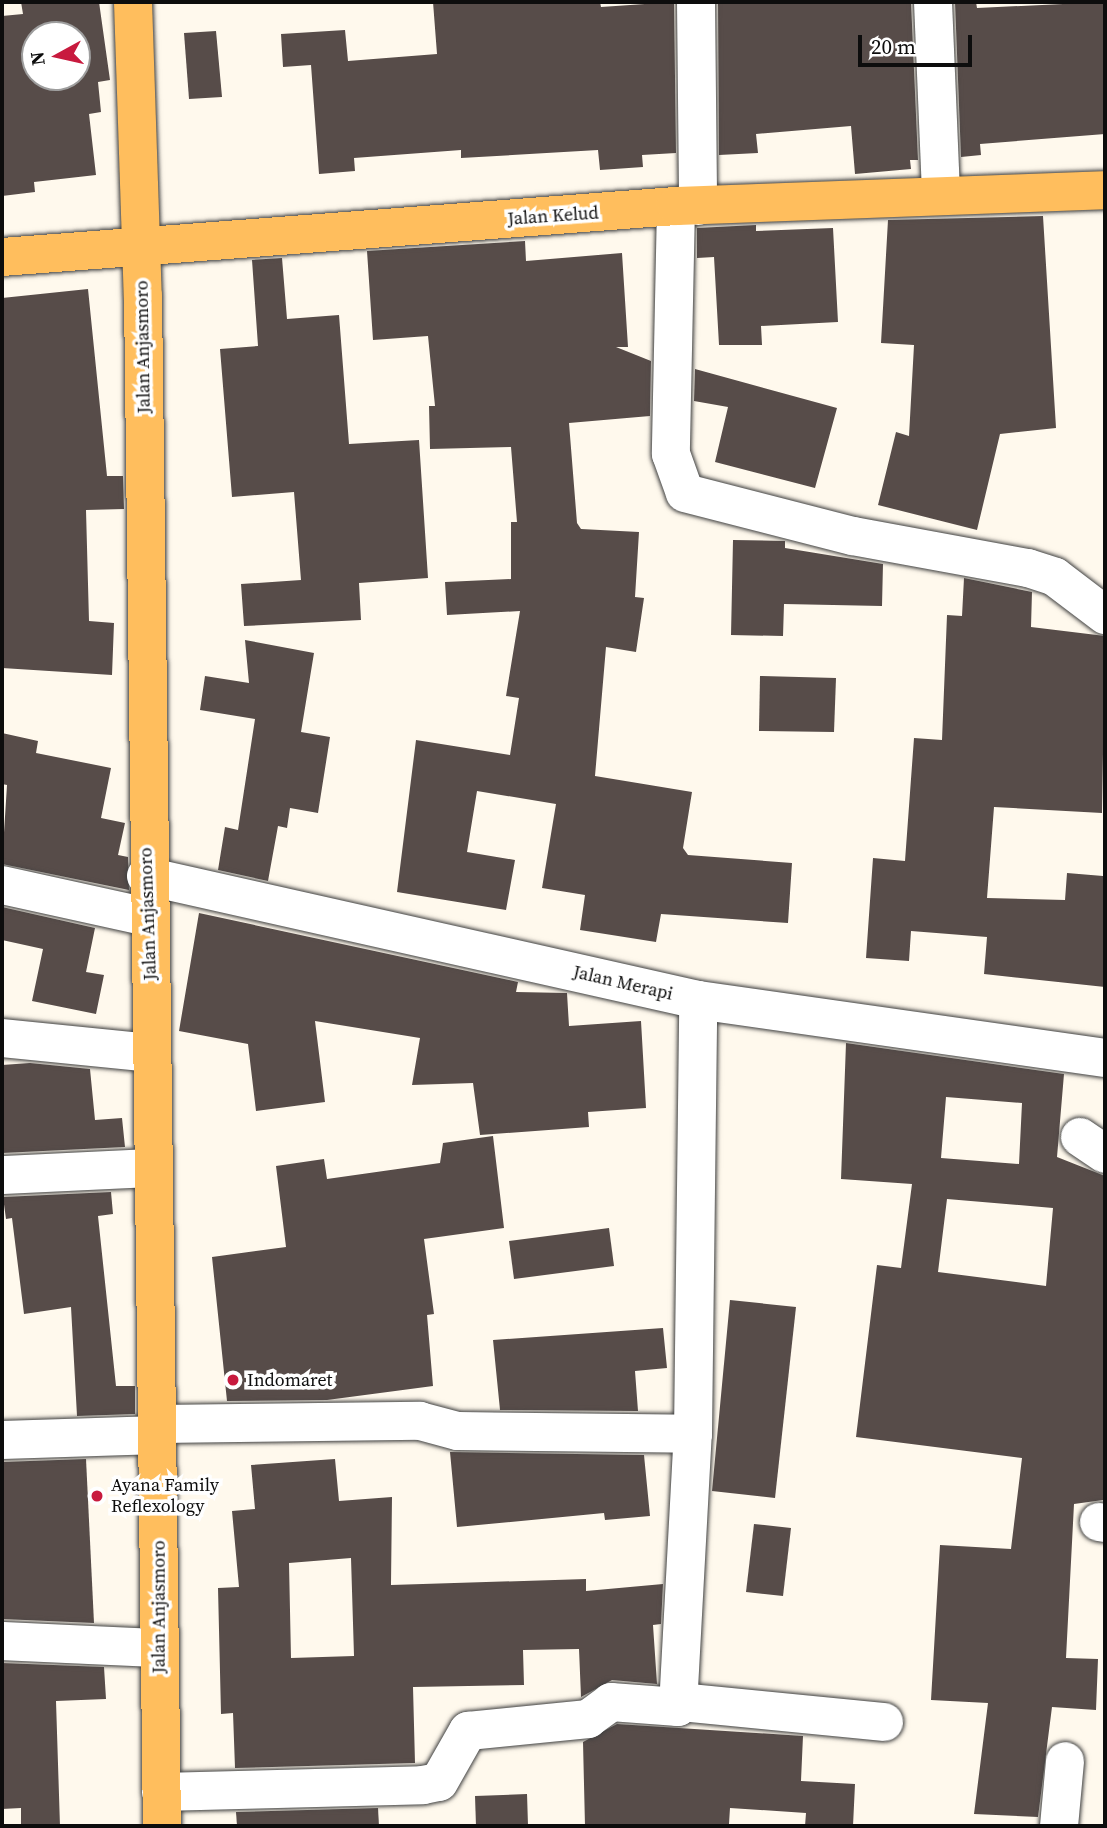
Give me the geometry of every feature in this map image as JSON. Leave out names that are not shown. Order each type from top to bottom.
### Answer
[{"type":"main road","name":"Jalan Anjasmoro","points":[[133,2],[139,246],[146,876],[159,1429],[162,1809]]},
{"type":"main road","name":"Jalan Kelud","points":[[2,257],[687,206],[1105,190]]},
{"type":"street","points":[[696,2],[687,206],[671,454],[685,493],[1055,577],[1105,615]]},
{"type":"street","points":[[933,2],[941,196]]},
{"type":"street","name":"Jalan Merapi","points":[[146,876],[698,1000],[1105,1058]]},
{"type":"street","points":[[2,885],[148,917]]},
{"type":"street","points":[[162,1809],[439,1782],[468,1731],[588,1719],[611,1702],[675,1709],[680,1702],[693,1434],[698,1000]]},
{"type":"street","points":[[2,1038],[151,1053]]},
{"type":"street","points":[[2,1175],[153,1168]]},
{"type":"street","points":[[2,1440],[159,1429],[420,1421],[458,1431],[693,1434]]},
{"type":"street","points":[[2,1641],[159,1647]]},
{"type":"street","points":[[680,1702],[884,1722]]},
{"type":"street","points":[[1059,1826],[1065,1761]]},
{"type":"building","points":[[21,2],[99,2],[110,80],[98,82],[101,112],[89,114],[96,175],[34,182],[35,192],[2,196],[2,16],[23,14]]},
{"type":"building","points":[[433,2],[600,2],[601,7],[674,2],[676,153],[642,155],[643,167],[600,170],[598,150],[461,158],[461,150],[354,158],[355,171],[319,174],[311,65],[283,67],[281,34],[345,30],[348,61],[437,54]]},
{"type":"building","points":[[718,2],[911,2],[918,160],[910,160],[911,169],[855,174],[851,126],[756,134],[758,153],[719,155]]},
{"type":"building","points":[[955,2],[976,2],[977,8],[1105,2],[1105,134],[980,144],[981,155],[961,157]]},
{"type":"building","points":[[216,31],[222,97],[189,99],[184,33]]},
{"type":"building","points":[[1043,216],[1056,428],[1000,434],[977,530],[878,505],[896,432],[909,436],[914,345],[881,343],[888,220]]},
{"type":"building","points":[[756,225],[756,231],[833,228],[838,322],[761,326],[762,345],[719,345],[714,257],[697,258],[697,228]]},
{"type":"building","points":[[525,241],[526,261],[622,253],[628,347],[616,347],[651,361],[650,416],[569,423],[577,523],[581,529],[639,532],[635,597],[644,598],[636,652],[606,647],[595,776],[692,792],[683,848],[688,855],[792,863],[788,923],[661,914],[656,942],[580,930],[585,895],[542,888],[556,804],[477,791],[467,852],[515,860],[506,910],[397,892],[416,740],[510,755],[519,698],[506,696],[520,611],[447,615],[445,582],[511,579],[511,522],[517,522],[511,447],[430,449],[429,406],[435,406],[428,336],[373,340],[367,251]]},
{"type":"building","points":[[282,258],[287,319],[339,315],[349,444],[419,440],[428,578],[359,583],[361,620],[244,626],[241,584],[301,580],[294,492],[232,497],[220,349],[258,346],[252,260]]},
{"type":"building","points":[[88,289],[107,476],[123,476],[124,509],[86,510],[89,621],[114,623],[112,675],[2,668],[2,298]]},
{"type":"building","points":[[695,369],[837,408],[815,488],[715,462],[728,407],[694,401]]},
{"type":"building","points":[[733,540],[785,541],[785,548],[883,564],[882,606],[784,604],[783,636],[731,635]]},
{"type":"building","points":[[964,578],[1032,592],[1031,627],[1105,636],[1102,813],[994,807],[987,898],[1065,900],[1067,873],[1103,876],[1105,987],[984,974],[987,937],[911,931],[909,961],[866,958],[873,858],[905,861],[914,738],[942,740],[947,615],[962,616]]},
{"type":"building","points":[[245,640],[314,653],[301,732],[330,737],[318,813],[290,808],[287,828],[278,826],[268,881],[218,870],[225,827],[238,830],[255,719],[200,710],[205,676],[249,683]]},
{"type":"building","points":[[760,676],[836,678],[834,732],[759,731]]},
{"type":"building","points":[[2,733],[38,741],[36,753],[111,768],[101,818],[125,823],[118,855],[128,857],[129,890],[2,864],[7,785],[2,784]]},
{"type":"building","points":[[2,907],[95,928],[86,972],[104,975],[96,1014],[32,1001],[43,949],[2,940]]},
{"type":"building","points":[[199,913],[518,982],[516,992],[567,993],[569,1026],[641,1021],[646,1108],[588,1112],[589,1127],[480,1135],[473,1083],[412,1085],[420,1038],[315,1021],[325,1102],[256,1111],[248,1044],[179,1031]]},
{"type":"building","points":[[846,1043],[1064,1074],[1057,1157],[1105,1176],[1105,1481],[1103,1500],[1074,1504],[1066,1658],[1098,1659],[1096,1710],[1052,1707],[1038,1817],[974,1814],[988,1703],[931,1700],[940,1545],[1011,1549],[1022,1458],[856,1437],[877,1265],[901,1268],[912,1184],[841,1179]],"holes":[[[946,1097],[1022,1103],[1019,1164],[941,1158]],[[947,1199],[1053,1208],[1046,1286],[938,1272]]]},
{"type":"building","points":[[30,1063],[90,1069],[95,1120],[122,1118],[125,1147],[2,1153],[2,1065]]},
{"type":"building","points":[[493,1136],[504,1228],[424,1239],[434,1314],[427,1315],[433,1386],[327,1400],[227,1401],[212,1257],[286,1247],[276,1166],[324,1159],[327,1179],[440,1163],[443,1143]]},
{"type":"building","points":[[111,1192],[113,1214],[98,1216],[116,1386],[135,1386],[135,1414],[77,1416],[71,1307],[24,1314],[12,1218],[6,1219],[3,1197]]},
{"type":"building","points":[[609,1228],[614,1266],[514,1279],[509,1241]]},
{"type":"building","points":[[730,1300],[796,1307],[775,1498],[712,1491]]},
{"type":"building","points":[[663,1328],[667,1368],[635,1371],[638,1411],[500,1410],[493,1340]]},
{"type":"building","points":[[450,1452],[644,1455],[650,1516],[605,1520],[604,1513],[457,1527]]},
{"type":"building","points":[[86,1459],[94,1623],[2,1619],[2,1462]]},
{"type":"building","points":[[335,1459],[339,1501],[392,1497],[391,1585],[586,1579],[586,1591],[663,1584],[661,1624],[653,1625],[657,1684],[612,1680],[581,1697],[579,1649],[523,1650],[524,1685],[413,1687],[415,1763],[235,1768],[233,1713],[221,1714],[218,1588],[239,1587],[232,1511],[255,1509],[251,1465]],"holes":[[[351,1558],[354,1656],[291,1658],[289,1563]]]},
{"type":"building","points":[[754,1524],[791,1528],[783,1596],[746,1592]]},
{"type":"building","points":[[2,1663],[104,1667],[106,1699],[56,1701],[60,1826],[21,1826],[21,1808],[2,1809]]},
{"type":"building","points":[[617,1724],[803,1736],[801,1781],[855,1784],[853,1826],[805,1826],[806,1813],[730,1808],[729,1824],[585,1826],[583,1742]]},
{"type":"building","points":[[527,1794],[528,1826],[476,1826],[475,1796]]},
{"type":"building","points":[[378,1808],[379,1826],[237,1826],[236,1812]]},
{"type":"place","name":"Indomaret","points":[[233,1380]]},
{"type":"place","name":"Ayana Family Reflexology","points":[[97,1496]]}]
